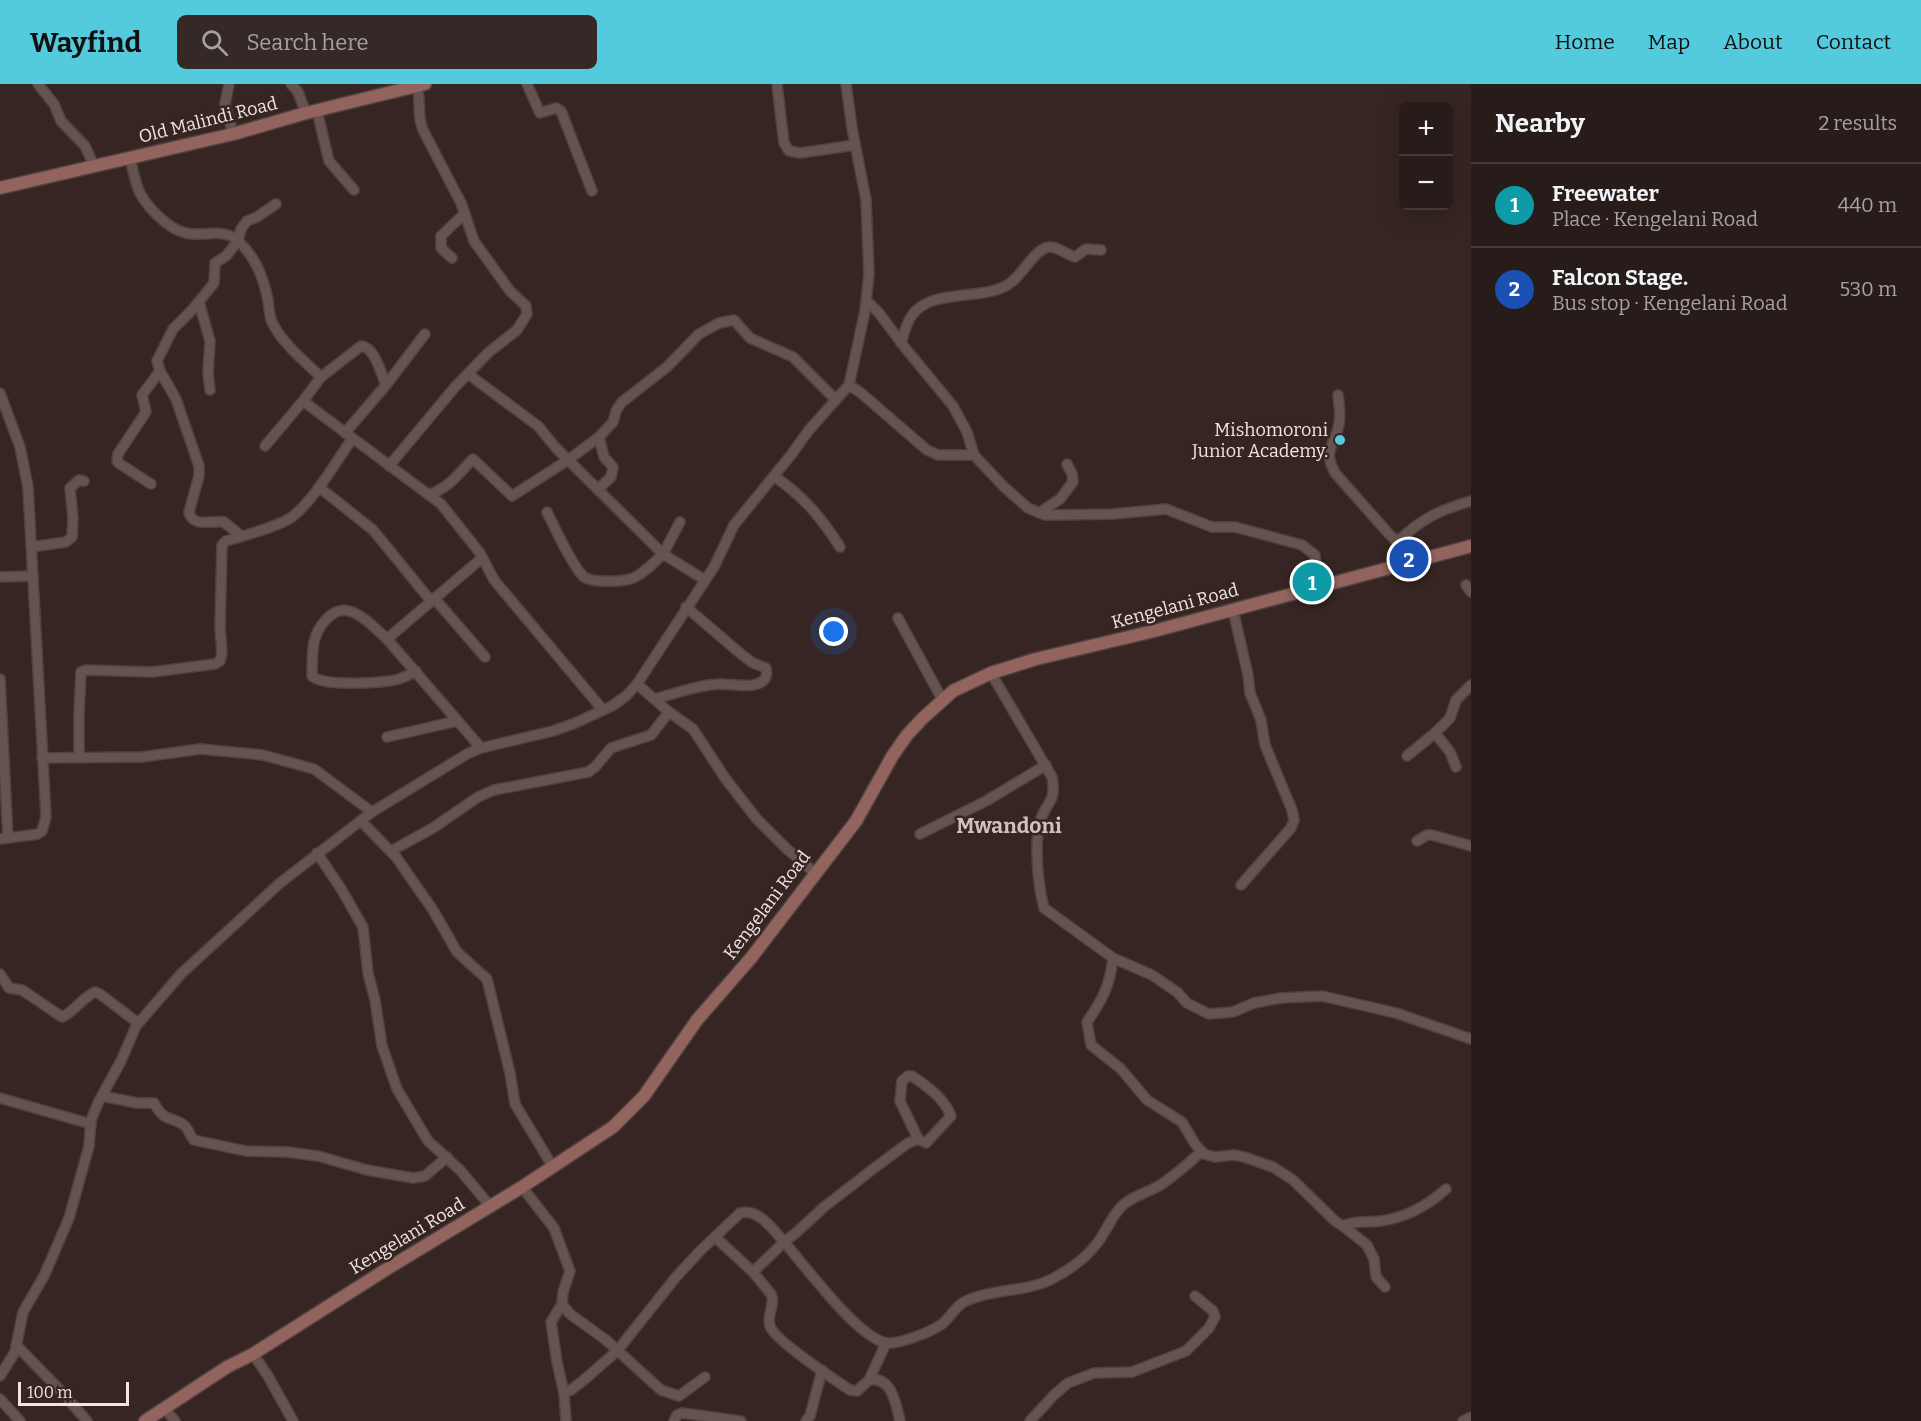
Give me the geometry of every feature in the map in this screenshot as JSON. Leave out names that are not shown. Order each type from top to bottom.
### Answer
[{"type":"main road","name":"Old Malindi Road","points":[[0,188],[233,134],[397,87],[422,85]]},
{"type":"main road","name":"Kengelani Road","points":[[146,1421],[227,1367],[253,1354],[522,1188],[613,1127],[633,1108],[697,1020],[751,958],[863,811],[901,743],[942,699],[991,673],[1036,659],[1233,610],[1471,546]]},
{"type":"street","points":[[38,84],[54,104],[61,121],[85,146],[94,166]]},
{"type":"street","points":[[229,84],[225,104],[233,134]]},
{"type":"street","points":[[291,84],[311,112],[329,161],[354,190]]},
{"type":"street","points":[[527,84],[540,113],[556,108],[561,111],[592,191]]},
{"type":"street","points":[[777,84],[784,143],[789,151],[800,153],[855,145]]},
{"type":"street","points":[[0,1376],[11,1359],[24,1312],[44,1276],[69,1218],[89,1146],[91,1124],[102,1096],[138,1023],[181,974],[279,883],[372,812],[467,754],[481,748],[553,731],[620,701],[637,684],[705,580],[724,550],[734,525],[835,399],[849,385],[867,301],[869,274],[866,200],[846,84]]},
{"type":"street","points":[[389,466],[455,387],[489,352],[512,335],[527,314],[526,306],[510,291],[474,241],[465,213],[423,130],[420,120],[422,85]]},
{"type":"street","points":[[130,158],[139,192],[164,221],[190,235],[224,233],[238,241],[250,254],[260,270],[273,323],[287,343],[321,377]]},
{"type":"street","points":[[241,536],[224,522],[205,523],[189,516],[199,476],[199,466],[176,399],[157,361],[170,334],[214,283],[215,263],[226,256],[238,241],[241,229],[248,221],[276,204]]},
{"type":"street","points":[[452,258],[441,248],[441,236],[465,213]]},
{"type":"street","points":[[901,343],[911,317],[924,305],[946,298],[980,295],[1000,289],[1014,282],[1044,248],[1052,247],[1075,257],[1086,249],[1101,250]]},
{"type":"street","points":[[867,301],[879,313],[958,414],[967,432],[974,455],[1015,498],[1028,508],[1039,513],[1056,515],[1092,515],[1166,509],[1212,527],[1235,526],[1302,545],[1313,553],[1316,558],[1315,587]]},
{"type":"street","points":[[199,303],[210,341],[208,373],[210,390]]},
{"type":"street","points":[[430,494],[440,491],[451,483],[473,459],[512,496],[568,460],[598,437],[612,422],[617,407],[667,368],[699,334],[712,326],[732,320],[750,338],[794,357],[835,399]]},
{"type":"street","points":[[79,757],[80,685],[83,671],[170,671],[197,668],[220,661],[222,653],[221,548],[226,542],[291,517],[319,487],[349,436],[425,334]]},
{"type":"street","points":[[265,447],[321,377],[351,351],[363,345],[371,351],[386,385]]},
{"type":"street","points":[[151,484],[117,461],[118,454],[146,412],[142,395],[160,371]]},
{"type":"street","points":[[468,374],[538,426],[568,460],[663,555],[705,580]]},
{"type":"street","points":[[849,385],[927,450],[938,454],[974,455]]},
{"type":"street","points":[[0,393],[22,457],[29,500],[46,818],[42,831],[32,837],[4,839],[0,679]]},
{"type":"street","points":[[1338,395],[1339,424],[1328,454],[1329,462],[1335,473],[1417,561]]},
{"type":"street","points":[[303,401],[430,494],[446,510],[500,586],[603,710]]},
{"type":"street","points":[[598,437],[604,457],[613,467],[610,477],[598,489]]},
{"type":"street","points":[[1039,513],[1060,499],[1073,482],[1067,464]]},
{"type":"street","points":[[774,476],[811,507],[840,547]]},
{"type":"street","points":[[31,547],[66,542],[72,537],[70,488],[78,480],[84,481]]},
{"type":"street","points":[[319,487],[372,530],[485,657]]},
{"type":"street","points":[[1397,542],[1432,514],[1471,501]]},
{"type":"street","points":[[547,512],[578,570],[588,578],[615,582],[630,580],[644,572],[663,555],[680,522]]},
{"type":"street","points":[[387,639],[482,558]]},
{"type":"street","points":[[0,577],[33,576]]},
{"type":"street","points":[[655,699],[692,688],[719,684],[752,685],[766,677],[766,668],[753,663],[741,654],[686,607]]},
{"type":"street","points":[[416,671],[399,679],[368,683],[342,683],[316,679],[312,676],[315,638],[328,618],[337,611],[344,610],[356,614],[387,639],[416,671],[481,748]]},
{"type":"street","points":[[1233,610],[1245,657],[1252,699],[1261,720],[1265,745],[1289,802],[1294,820],[1291,828],[1241,885]]},
{"type":"street","points":[[898,618],[942,699]]},
{"type":"street","points":[[991,673],[1020,726],[1050,771],[1054,789],[1052,800],[1039,827],[1038,859],[1040,891],[1044,908],[1113,958],[1152,975],[1187,1003],[1209,1014],[1233,1012],[1254,1003],[1281,998],[1322,996],[1396,1013],[1471,1038]]},
{"type":"street","points":[[637,684],[698,734],[725,778],[756,818],[815,873]]},
{"type":"street","points":[[1407,756],[1435,733],[1451,716],[1456,700],[1471,685]]},
{"type":"street","points":[[391,851],[433,828],[478,797],[494,790],[588,772],[611,748],[651,735],[669,712]]},
{"type":"street","points":[[387,737],[457,721]]},
{"type":"street","points":[[1435,733],[1450,752],[1456,767]]},
{"type":"street","points":[[42,758],[142,758],[200,749],[263,755],[314,769],[372,812]]},
{"type":"street","points":[[920,834],[986,801],[1046,765]]},
{"type":"street","points":[[361,821],[391,851],[433,910],[458,952],[487,979],[510,1073],[515,1104],[553,1167]]},
{"type":"street","points":[[1417,841],[1424,836],[1432,835],[1471,846]]},
{"type":"street","points":[[317,853],[363,927],[368,973],[382,1046],[397,1089],[428,1141],[466,1176],[490,1206]]},
{"type":"street","points":[[1113,958],[1107,989],[1087,1022],[1091,1045],[1121,1069],[1147,1100],[1182,1122],[1201,1152],[1215,1157],[1234,1155],[1245,1157],[1273,1167],[1293,1180],[1335,1221],[1367,1245],[1374,1259],[1376,1277],[1385,1287]]},
{"type":"street","points":[[0,974],[9,988],[20,989],[62,1017],[88,995],[95,992],[138,1023]]},
{"type":"street","points":[[753,1272],[824,1207],[908,1143],[918,1139],[927,1142],[951,1116],[936,1094],[912,1076],[908,1076],[902,1081],[899,1099],[918,1139]]},
{"type":"street","points":[[102,1096],[137,1103],[154,1103],[165,1118],[185,1126],[194,1140],[246,1151],[287,1152],[318,1156],[367,1170],[413,1178],[425,1176],[447,1157]]},
{"type":"street","points":[[0,1098],[91,1124]]},
{"type":"street","points":[[564,1393],[572,1390],[616,1351],[676,1277],[740,1213],[751,1211],[760,1218],[784,1242],[849,1318],[886,1343],[906,1340],[930,1331],[943,1323],[963,1303],[983,1296],[1032,1287],[1067,1270],[1084,1258],[1124,1204],[1161,1185],[1201,1152]]},
{"type":"street","points":[[522,1188],[554,1228],[568,1264],[570,1276],[563,1292],[562,1304],[551,1322],[564,1393],[566,1421]]},
{"type":"street","points":[[1343,1226],[1352,1221],[1372,1222],[1396,1218],[1427,1205],[1446,1189]]},
{"type":"street","points":[[715,1237],[753,1272],[773,1297],[770,1327],[800,1356],[854,1392],[869,1380],[886,1343]]},
{"type":"street","points":[[1030,1421],[1068,1383],[1094,1373],[1132,1372],[1186,1351],[1209,1328],[1215,1317],[1213,1311],[1195,1296]]},
{"type":"street","points":[[562,1304],[570,1314],[584,1323],[661,1390],[674,1396],[684,1393],[705,1377]]},
{"type":"street","points":[[16,1345],[87,1421]]},
{"type":"street","points":[[253,1354],[293,1421]]},
{"type":"street","points":[[808,1421],[822,1370]]},
{"type":"street","points":[[869,1380],[880,1381],[892,1391],[900,1421]]},
{"type":"street","points":[[674,1396],[677,1417],[741,1421]]},
{"type":"street","points":[[0,1399],[20,1421]]},
{"type":"street","points":[[165,1409],[176,1421]]},
{"type":"street","points":[[1463,1421],[1471,1417]]},
{"type":"place","name":"Mishomoroni Junior Academy.","points":[[1340,440]]},
{"type":"place","name":"Falcon Stage.","points":[[1409,559]]},
{"type":"place","name":"Freewater","points":[[1312,582]]},
{"type":"district","name":"Mwandoni","points":[[1009,826]]}]
